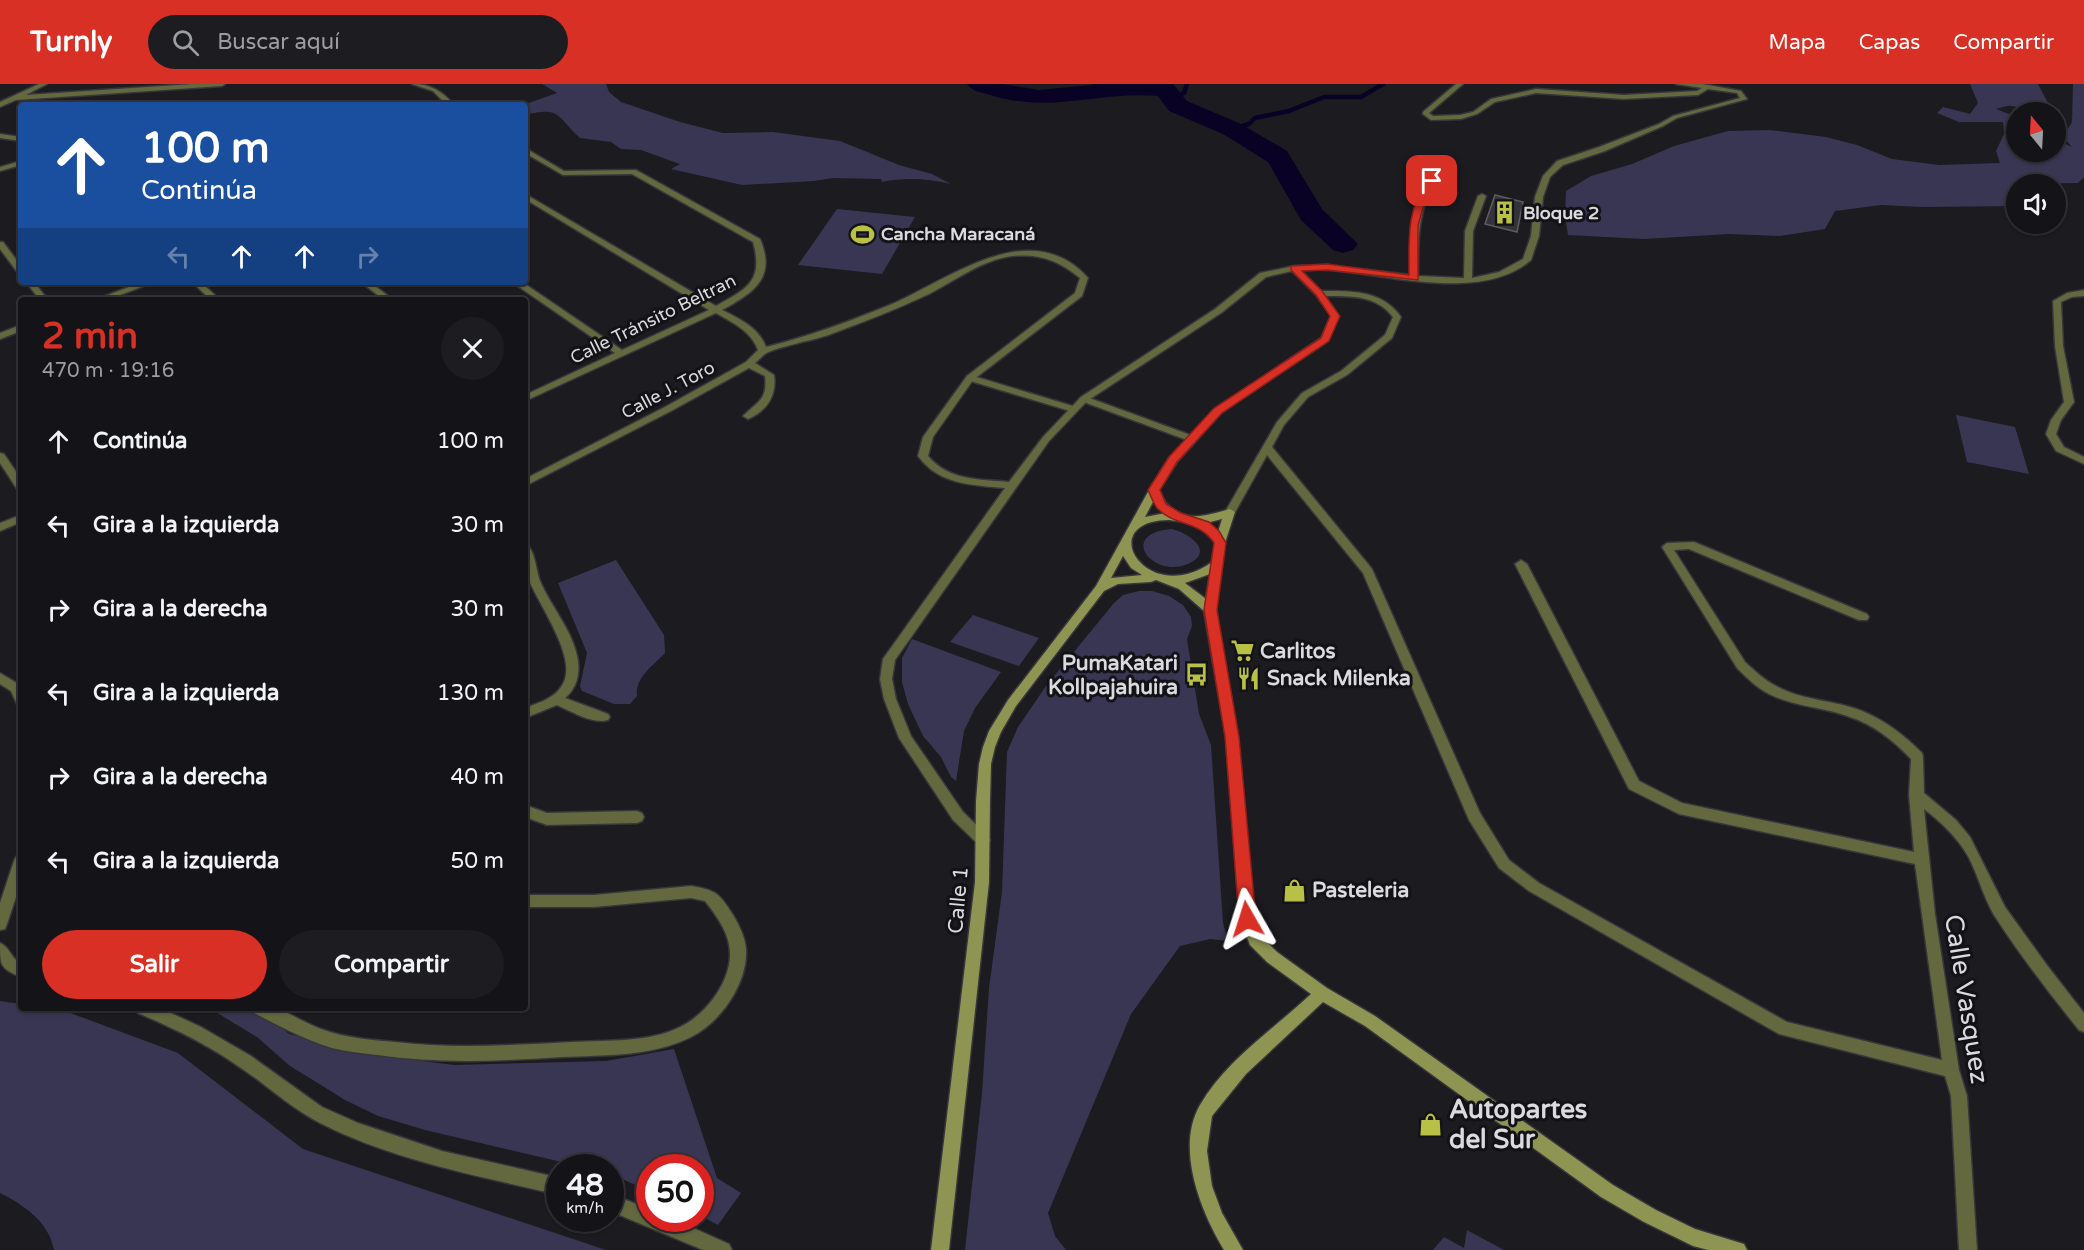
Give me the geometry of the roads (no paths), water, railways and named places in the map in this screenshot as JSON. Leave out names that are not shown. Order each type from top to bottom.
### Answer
[{"type":"main road","points":[[1154,490],[1162,506],[1177,516]]},
{"type":"main road","name":"Calle 1","points":[[940,1250],[982,882],[985,764],[995,731],[1012,704],[1100,588],[1126,537],[1154,490]]},
{"type":"main road","points":[[1210,610],[1194,593],[1171,581],[1144,573],[1132,564],[1125,553],[1126,537],[1137,524],[1148,519],[1177,516],[1192,519],[1215,518],[1230,512]]},
{"type":"main road","points":[[1230,512],[1220,543],[1210,610],[1232,737],[1247,919],[1255,940],[1272,957],[1322,993],[1370,1021],[1607,1191],[1693,1237],[1738,1250]]},
{"type":"main road","points":[[1192,519],[1210,529],[1220,543]]},
{"type":"main road","points":[[1171,581],[1189,579],[1205,573],[1217,564]]},
{"type":"main road","points":[[1100,588],[1116,580],[1138,577],[1159,578]]},
{"type":"main road","points":[[1234,1250],[1216,1222],[1198,1167],[1204,1113],[1232,1075],[1302,1014],[1322,993]]},
{"type":"street","points":[[0,105],[44,84]]},
{"type":"street","points":[[15,98],[222,84]]},
{"type":"street","points":[[415,84],[435,90],[448,102]]},
{"type":"street","points":[[1460,84],[1425,113],[1431,118],[1461,117],[1475,113],[1493,100],[1536,91],[1648,97],[1698,93],[1707,88]]},
{"type":"street","points":[[983,840],[958,816],[905,738],[890,699],[886,679],[889,659],[1012,485],[1046,439],[1073,409],[1084,399],[1218,311],[1263,275],[1294,268],[1327,267],[1414,278],[1468,281],[1502,274],[1527,260],[1534,236],[1539,197],[1547,176],[1560,163],[1622,141],[1675,117],[1744,99],[1739,92],[1723,88],[1679,84]]},
{"type":"street","points":[[0,135],[18,132]]},
{"type":"street","points":[[0,135],[18,138]]},
{"type":"street","name":"Calle Tránsito Beltran","points":[[528,152],[563,173],[633,172],[757,241],[762,258],[758,280],[750,291],[528,398]]},
{"type":"street","points":[[0,169],[18,164]]},
{"type":"street","points":[[1414,278],[1414,225],[1422,194],[1432,181]]},
{"type":"street","points":[[1468,281],[1469,231],[1482,196]]},
{"type":"street","points":[[528,198],[738,321],[758,337],[763,351],[829,332],[924,292],[1000,256],[1028,254],[1057,257],[1072,266],[1084,278],[1079,294],[970,378],[928,437],[923,456],[930,466],[943,475],[957,480],[1012,485]]},
{"type":"street","points":[[0,244],[18,267]]},
{"type":"street","points":[[1154,490],[1190,438],[1218,411],[1325,339],[1335,316],[1319,293],[1294,268]]},
{"type":"street","points":[[32,285],[42,297]]},
{"type":"street","points":[[108,297],[142,285]]},
{"type":"street","points":[[199,285],[213,297]]},
{"type":"street","points":[[369,285],[385,297]]},
{"type":"street","points":[[520,285],[621,353]]},
{"type":"street","points":[[1230,512],[1280,424],[1305,395],[1344,374],[1389,336],[1397,317],[1391,307],[1366,295],[1319,293]]},
{"type":"street","points":[[2084,293],[2070,295],[2057,301],[2059,346],[2069,402],[2056,420],[2051,434],[2060,449],[2084,461]]},
{"type":"street","points":[[0,336],[18,329]]},
{"type":"street","name":"Calle J. Toro","points":[[528,481],[668,409],[749,364],[763,351]]},
{"type":"street","points":[[748,416],[770,396],[772,387],[769,375],[749,364]]},
{"type":"street","points":[[970,378],[1073,409]]},
{"type":"street","points":[[1084,399],[1190,438]]},
{"type":"street","points":[[1268,448],[1368,572],[1474,816],[1503,864],[1534,887],[1784,1029],[1951,1070]]},
{"type":"street","points":[[0,456],[18,483]]},
{"type":"street","points":[[0,527],[18,519]]},
{"type":"street","name":"Calle Vasquez","points":[[1863,617],[1690,545],[1667,547],[1741,665],[1754,679],[1771,691],[1800,701],[1843,710],[1873,721],[1899,738],[1917,757],[1916,795],[1921,859],[1951,1070],[1959,1096],[1968,1250]]},
{"type":"street","points":[[1521,564],[1634,785],[1679,808],[1921,859]]},
{"type":"street","points":[[528,711],[557,700],[569,688],[573,672],[570,650],[530,585]]},
{"type":"street","points":[[0,678],[16,688],[18,693]]},
{"type":"street","points":[[557,700],[604,717]]},
{"type":"street","points":[[1916,795],[1946,818],[1962,835],[1976,858],[1998,908],[2044,976],[2084,1025]]},
{"type":"street","points":[[528,812],[547,819],[637,817]]},
{"type":"street","points":[[0,924],[18,870]]},
{"type":"street","points":[[265,1011],[289,1023],[340,1042],[434,1053],[516,1052],[643,1045],[684,1033],[707,1017],[726,993],[736,973],[740,950],[735,931],[728,917],[709,895],[692,892],[594,902],[528,901]]},
{"type":"street","points":[[0,950],[9,965],[18,969]]},
{"type":"street","points":[[150,1011],[188,1027],[243,1060],[324,1117],[377,1141],[432,1157],[546,1184]]},
{"type":"street","points":[[682,1232],[723,1250]]},
{"type":"waterway","points":[[979,84],[1031,97],[1133,88],[1165,89],[1178,106],[1232,129],[1278,157],[1311,214],[1343,244]]},
{"type":"waterway","points":[[1095,84],[1108,89]]},
{"type":"waterway","points":[[1173,97],[1184,93],[1187,84]]},
{"type":"waterway","points":[[1232,129],[1249,124],[1255,118],[1289,111],[1324,97],[1361,97],[1383,84]]},
{"type":"place","name":"Bloque 2","points":[[1505,213]]},
{"type":"place","name":"Cancha Maracaná","points":[[863,234]]},
{"type":"place","name":"Carlitos","points":[[1242,651]]},
{"type":"place","name":"PumaKatari Kollpajahuira","points":[[1196,675]]},
{"type":"place","name":"Snack Milenka","points":[[1249,678]]},
{"type":"place","name":"Pasteleria","points":[[1294,890]]},
{"type":"place","name":"Autopartes del Sur","points":[[1431,1124]]}]
